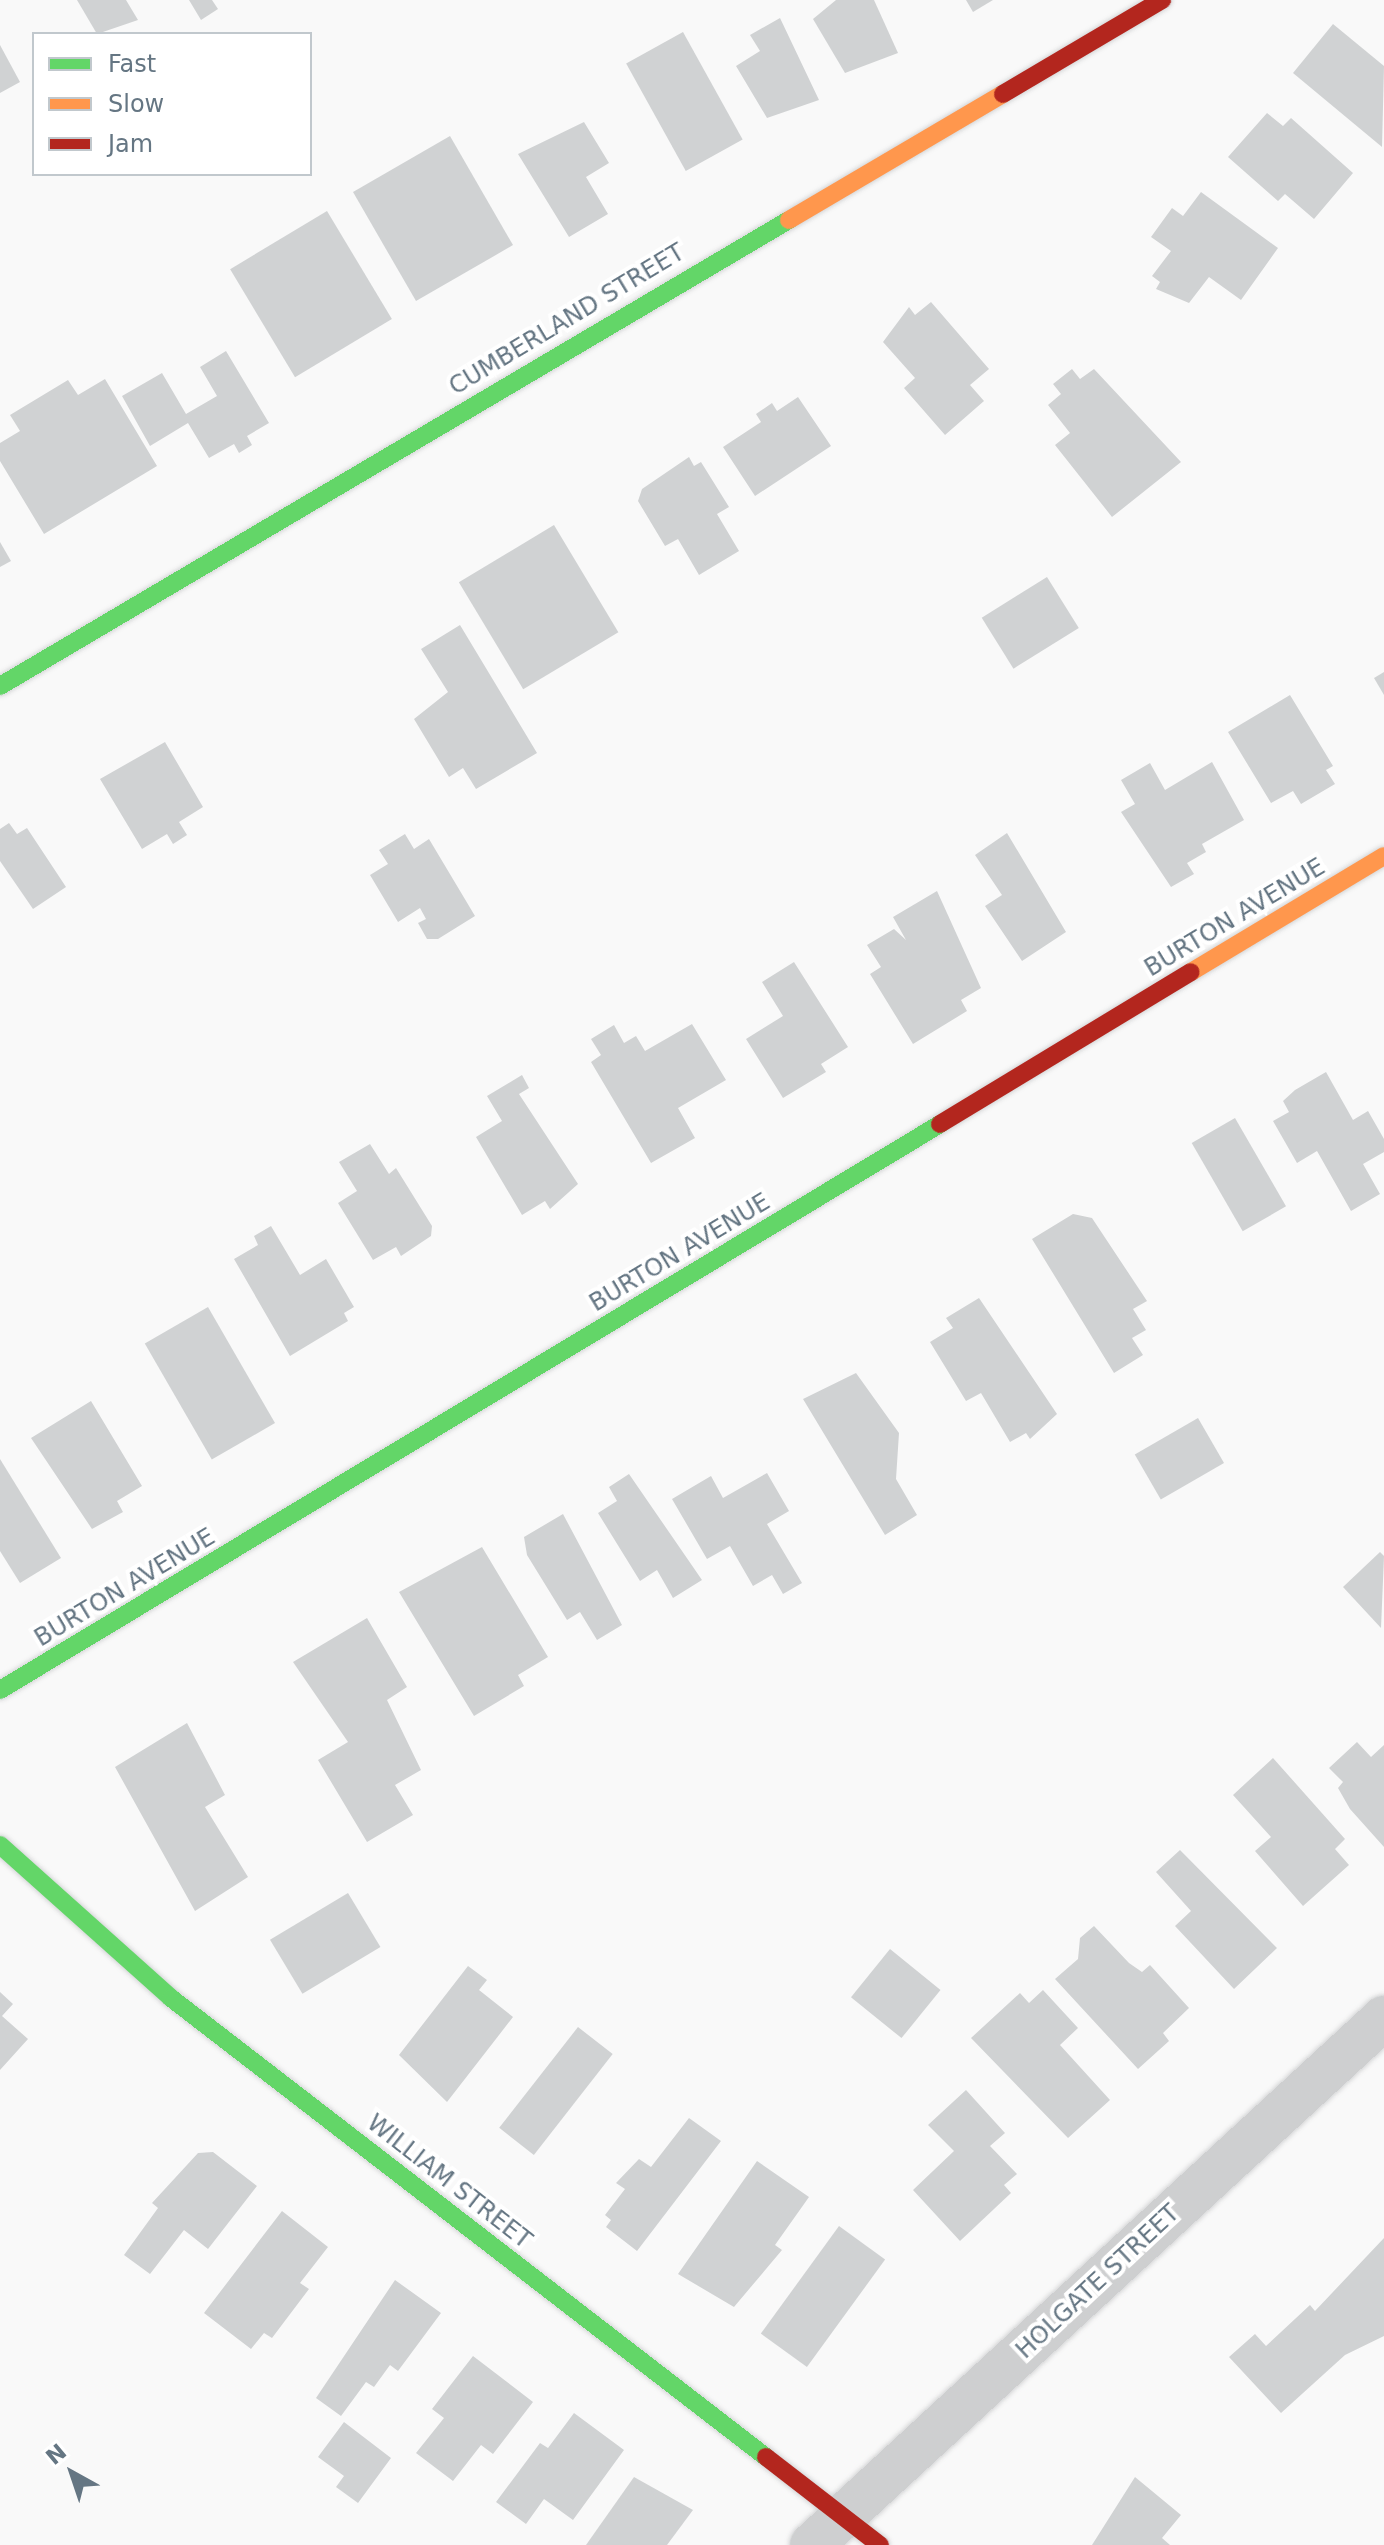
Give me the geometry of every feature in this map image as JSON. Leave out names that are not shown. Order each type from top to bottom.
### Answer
[{"type":"street","name":"CUMBERLAND STREET","points":[[0,686],[1162,0]]},
{"type":"street","name":"BURTON AVENUE","points":[[0,1690],[1384,856]]},
{"type":"street","name":"WILLIAM STREET","points":[[0,1845],[171,1998],[827,2531],[880,2545]]},
{"type":"street","name":"HOLGATE STREET","points":[[827,2531],[1384,2018]]},
{"type":"building","points":[[77,0],[126,0],[138,20],[96,32]]},
{"type":"building","points":[[189,0],[212,0],[218,9],[201,20]]},
{"type":"building","points":[[836,0],[874,0],[898,53],[845,73],[813,19]]},
{"type":"building","points":[[966,0],[993,0],[973,12]]},
{"type":"building","points":[[780,18],[819,100],[767,118],[736,66],[760,51],[750,35]]},
{"type":"building","points":[[1333,24],[1384,66],[1382,147],[1293,73]]},
{"type":"building","points":[[683,32],[743,140],[686,171],[626,64]]},
{"type":"building","points":[[0,45],[20,82],[0,93]]},
{"type":"building","points":[[1267,113],[1283,126],[1291,118],[1353,173],[1314,219],[1285,194],[1278,201],[1228,157]]},
{"type":"building","points":[[584,122],[609,163],[586,177],[608,214],[569,237],[518,154]]},
{"type":"building","points":[[450,136],[513,245],[416,301],[353,192]]},
{"type":"building","points":[[1201,192],[1278,248],[1241,300],[1209,277],[1189,303],[1156,289],[1160,282],[1152,276],[1171,251],[1151,237],[1172,208],[1183,216]]},
{"type":"building","points":[[327,211],[392,319],[295,377],[230,269]]},
{"type":"building","points":[[931,302],[989,369],[970,385],[984,401],[945,435],[904,388],[915,378],[883,342],[909,307],[915,315]]},
{"type":"building","points":[[226,351],[269,423],[247,436],[252,445],[239,453],[234,444],[209,458],[188,423],[150,446],[122,396],[162,373],[186,414],[217,396],[200,367]]},
{"type":"building","points":[[1072,369],[1080,379],[1094,369],[1181,462],[1112,517],[1055,445],[1070,433],[1048,405],[1061,394],[1053,384]]},
{"type":"building","points":[[105,379],[157,466],[44,534],[0,461],[0,443],[20,431],[10,415],[68,380],[78,395]]},
{"type":"building","points":[[798,397],[831,446],[755,496],[723,447],[761,422],[756,414],[772,403],[777,411]]},
{"type":"building","points":[[689,457],[694,466],[701,462],[729,507],[717,514],[739,551],[699,575],[678,539],[665,546],[638,501],[642,489]]},
{"type":"building","points":[[554,525],[618,632],[523,689],[459,582]]},
{"type":"building","points":[[0,542],[11,561],[0,567]]},
{"type":"building","points":[[1047,577],[1079,628],[1013,669],[982,618]]},
{"type":"building","points":[[460,625],[537,753],[476,789],[463,768],[449,777],[414,719],[448,692],[421,649]]},
{"type":"building","points":[[1384,672],[1384,695],[1374,678]]},
{"type":"building","points":[[1290,695],[1333,766],[1326,770],[1335,784],[1301,804],[1293,791],[1271,803],[1228,732]]},
{"type":"building","points":[[165,742],[203,807],[179,822],[187,835],[173,844],[167,834],[142,849],[100,779]]},
{"type":"building","points":[[1212,762],[1244,820],[1202,844],[1206,852],[1187,863],[1194,874],[1171,887],[1121,812],[1135,804],[1121,780],[1150,763],[1165,790]]},
{"type":"building","points":[[9,823],[17,834],[27,828],[66,887],[33,909],[0,861],[0,829]]},
{"type":"building","points":[[1007,833],[1066,932],[1022,961],[985,906],[1002,895],[975,855]]},
{"type":"building","points":[[405,834],[414,849],[429,839],[475,916],[438,939],[427,939],[418,923],[426,919],[420,908],[398,922],[370,875],[388,864],[379,850]]},
{"type":"building","points":[[937,891],[981,988],[961,1000],[967,1011],[913,1044],[870,974],[881,967],[867,945],[894,929],[906,940],[893,917]]},
{"type":"building","points":[[794,962],[848,1047],[821,1064],[826,1072],[783,1098],[746,1039],[783,1016],[762,982]]},
{"type":"building","points":[[692,1024],[726,1080],[678,1108],[695,1138],[651,1163],[591,1062],[601,1055],[591,1039],[614,1025],[624,1043],[636,1036],[645,1051]]},
{"type":"building","points":[[1326,1072],[1353,1120],[1368,1111],[1384,1139],[1384,1152],[1363,1164],[1380,1194],[1351,1211],[1317,1151],[1297,1163],[1273,1121],[1289,1112],[1283,1101],[1295,1090]]},
{"type":"building","points":[[522,1075],[529,1088],[519,1094],[578,1184],[550,1209],[545,1201],[522,1215],[476,1137],[502,1121],[487,1096]]},
{"type":"building","points":[[1235,1118],[1286,1206],[1243,1231],[1192,1143]]},
{"type":"building","points":[[370,1144],[389,1174],[396,1168],[432,1226],[431,1236],[401,1256],[396,1247],[373,1260],[338,1203],[357,1191],[339,1162]]},
{"type":"building","points":[[1073,1214],[1092,1218],[1147,1301],[1133,1309],[1146,1330],[1132,1338],[1143,1355],[1114,1373],[1032,1239]]},
{"type":"building","points":[[271,1226],[300,1275],[326,1259],[354,1307],[344,1313],[348,1321],[290,1356],[234,1259],[258,1245],[254,1236]]},
{"type":"building","points":[[979,1298],[1057,1414],[1030,1439],[1026,1433],[1010,1442],[981,1393],[966,1401],[930,1342],[953,1328],[946,1318]]},
{"type":"building","points":[[208,1307],[275,1423],[212,1460],[145,1344]]},
{"type":"building","points":[[856,1373],[899,1433],[896,1479],[917,1515],[885,1535],[803,1399]]},
{"type":"building","points":[[91,1401],[142,1486],[117,1501],[123,1512],[92,1529],[31,1438]]},
{"type":"building","points":[[1198,1418],[1224,1463],[1161,1500],[1135,1454]]},
{"type":"building","points":[[0,1459],[61,1558],[20,1583],[0,1551]]},
{"type":"building","points":[[767,1473],[789,1511],[767,1524],[802,1583],[783,1594],[772,1575],[753,1586],[730,1546],[707,1559],[672,1499],[711,1476],[723,1498]]},
{"type":"building","points":[[629,1474],[702,1580],[673,1598],[657,1570],[640,1581],[598,1513],[617,1501],[609,1487]]},
{"type":"building","points":[[563,1514],[622,1625],[597,1640],[580,1612],[567,1620],[527,1555],[524,1537]]},
{"type":"building","points":[[482,1547],[548,1657],[518,1675],[524,1686],[474,1716],[399,1592]]},
{"type":"building","points":[[1380,1552],[1384,1556],[1381,1628],[1343,1587]]},
{"type":"building","points":[[367,1618],[407,1687],[387,1700],[421,1770],[395,1785],[413,1815],[367,1842],[318,1760],[348,1742],[293,1662]]},
{"type":"building","points":[[187,1723],[225,1795],[205,1807],[248,1877],[195,1911],[115,1767]]},
{"type":"building","points":[[1357,1742],[1371,1757],[1384,1745],[1384,1847],[1350,1809],[1338,1788],[1343,1782],[1329,1768]]},
{"type":"building","points":[[1273,1758],[1345,1839],[1335,1849],[1349,1865],[1303,1906],[1255,1851],[1271,1837],[1233,1795]]},
{"type":"building","points":[[1180,1850],[1277,1948],[1234,1989],[1175,1926],[1191,1911],[1156,1872]]},
{"type":"building","points":[[348,1893],[380,1947],[302,1994],[270,1940]]},
{"type":"building","points":[[1094,1926],[1129,1963],[1142,1972],[1150,1965],[1189,2008],[1163,2033],[1169,2041],[1138,2069],[1055,1979],[1078,1959],[1080,1938]]},
{"type":"building","points":[[890,1949],[941,1990],[901,2038],[851,1997]]},
{"type":"building","points":[[468,1966],[487,1980],[479,1990],[513,2017],[447,2102],[399,2055]]},
{"type":"building","points":[[1043,1990],[1078,2028],[1060,2045],[1110,2100],[1068,2138],[971,2038],[1020,1993],[1029,2003]]},
{"type":"building","points":[[0,1992],[13,2004],[2,2016],[28,2039],[0,2070]]},
{"type":"building","points":[[578,2027],[613,2054],[534,2155],[499,2128]]},
{"type":"building","points":[[966,2090],[1005,2133],[990,2146],[1017,2174],[1004,2185],[1011,2193],[960,2241],[913,2190],[954,2151],[928,2125]]},
{"type":"building","points":[[689,2118],[721,2141],[637,2251],[606,2227],[611,2220],[605,2215],[625,2189],[616,2183],[639,2159],[651,2167]]},
{"type":"building","points":[[213,2152],[257,2186],[208,2249],[184,2230],[150,2274],[124,2255],[158,2208],[152,2203],[198,2153]]},
{"type":"building","points":[[757,2161],[809,2197],[775,2245],[782,2250],[734,2307],[678,2274]]},
{"type":"building","points":[[282,2211],[328,2247],[300,2283],[309,2289],[272,2338],[264,2333],[251,2349],[204,2313]]},
{"type":"building","points":[[839,2226],[885,2260],[807,2367],[761,2334]]},
{"type":"building","points":[[1384,2238],[1384,2336],[1345,2355],[1281,2413],[1229,2357],[1255,2334],[1266,2346],[1310,2305],[1315,2311]]},
{"type":"building","points":[[395,2280],[441,2313],[398,2371],[390,2365],[374,2387],[366,2382],[341,2416],[316,2398]]},
{"type":"building","points":[[473,2356],[533,2402],[493,2454],[481,2445],[453,2481],[416,2453],[444,2418],[432,2409]]},
{"type":"building","points":[[574,2413],[624,2450],[573,2520],[544,2499],[526,2524],[496,2502],[540,2443],[548,2448]]},
{"type":"building","points":[[344,2422],[391,2458],[358,2503],[336,2487],[344,2476],[318,2457]]},
{"type":"building","points":[[634,2477],[693,2510],[667,2545],[586,2545]]},
{"type":"building","points":[[1135,2477],[1181,2515],[1162,2538],[1170,2545],[1092,2545]]},
{"type":"traffic: fast","points":[[0,686],[789,220]]},
{"type":"traffic: fast","points":[[0,1690],[940,1124]]},
{"type":"traffic: fast","points":[[0,1845],[171,1998],[766,2457]]},
{"type":"traffic: slow","points":[[789,220],[1003,94]]},
{"type":"traffic: slow","points":[[1191,972],[1384,856]]},
{"type":"traffic: jam","points":[[1003,94],[1162,0]]},
{"type":"traffic: jam","points":[[940,1124],[1191,972]]},
{"type":"traffic: jam","points":[[766,2457],[880,2545]]}]
